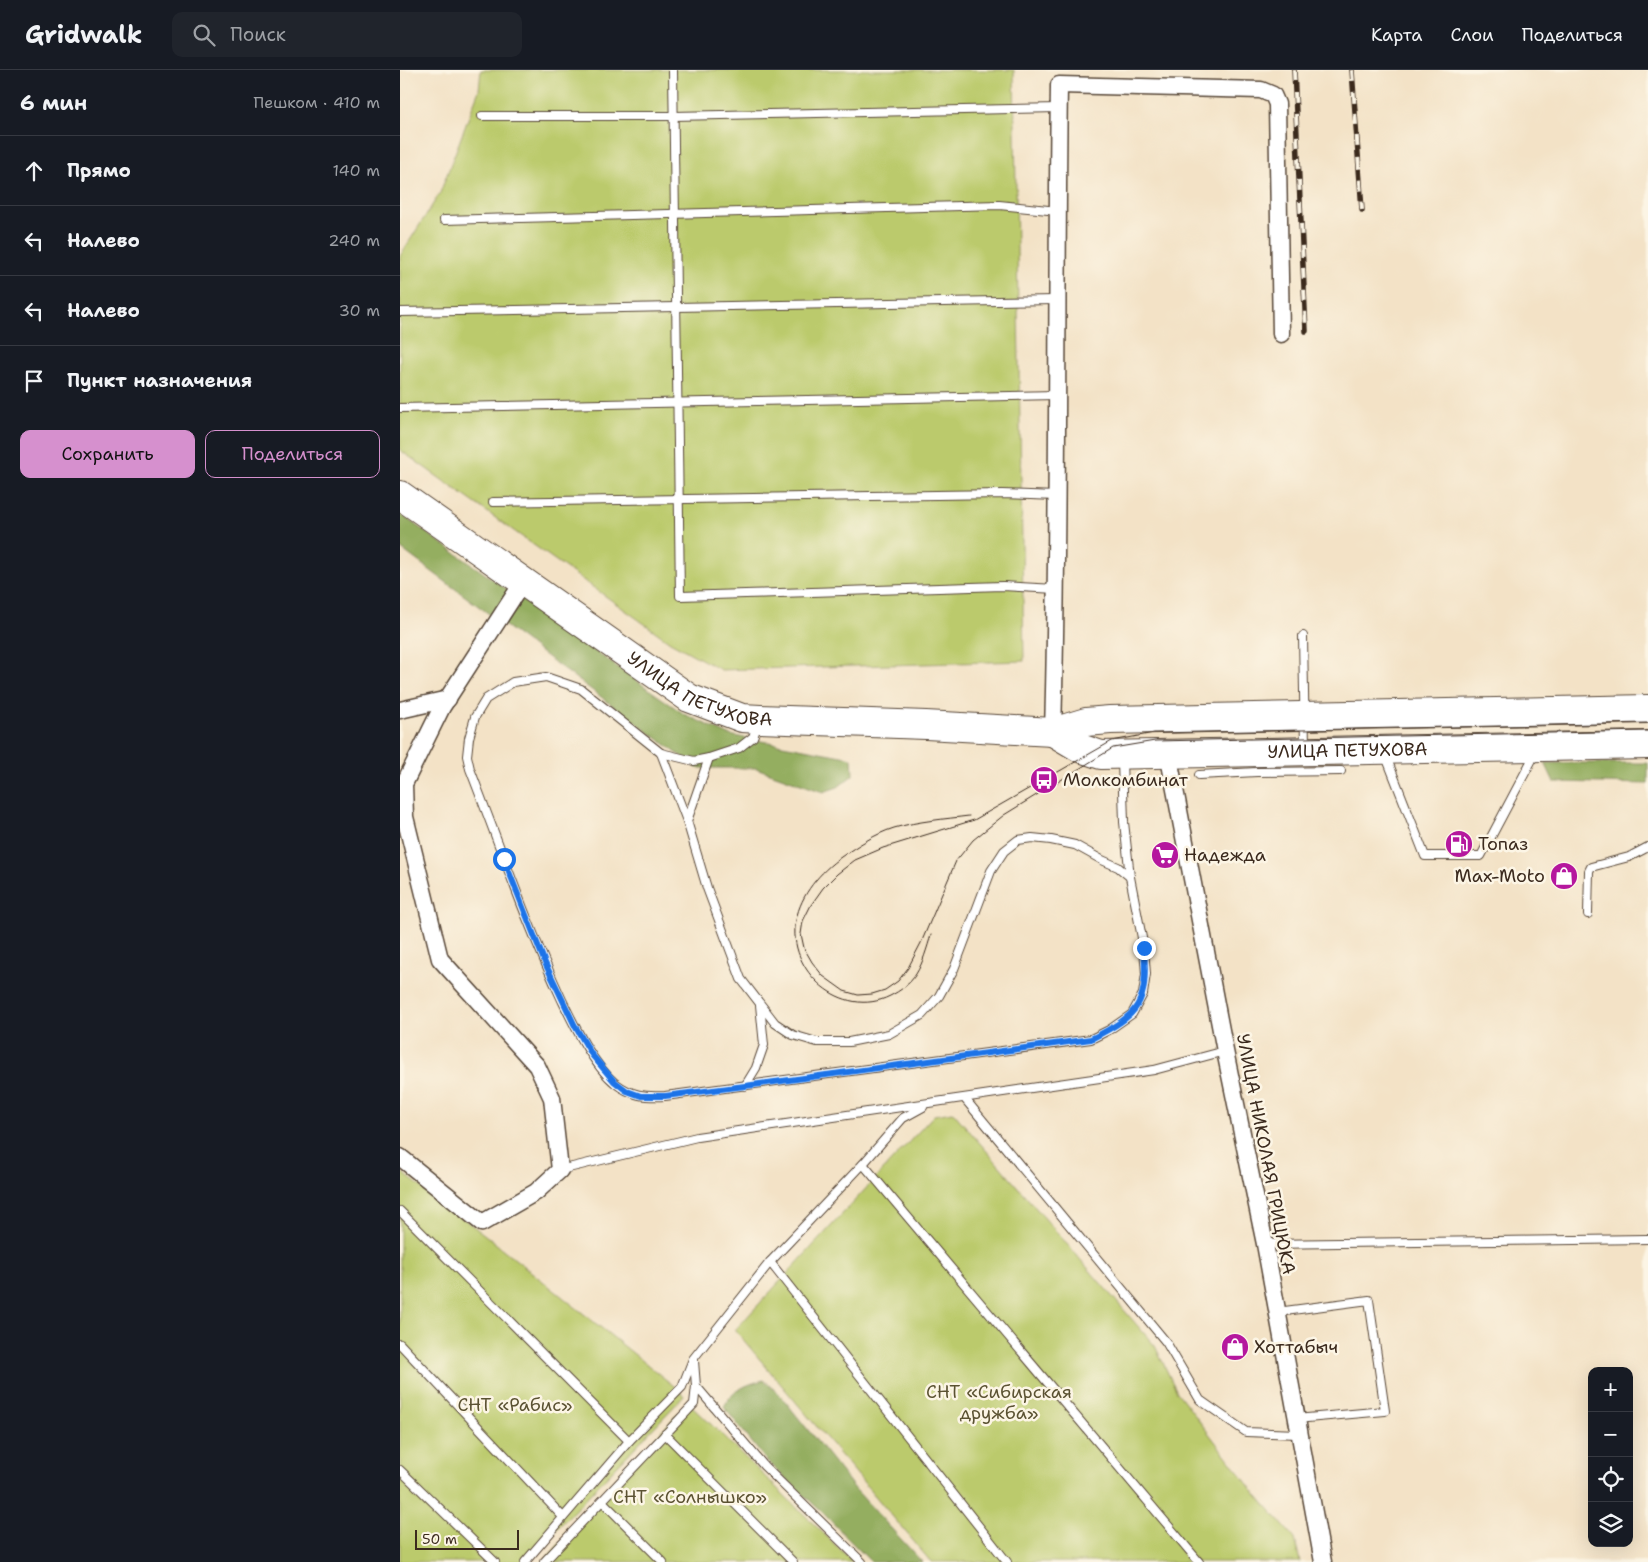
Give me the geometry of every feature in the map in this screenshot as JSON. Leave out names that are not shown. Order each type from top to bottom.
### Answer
[{"type":"highway","name":"УЛИЦА ПЕТУХОВА","points":[[400,495],[689,698],[742,718],[1052,732],[1086,722],[1110,720],[1648,709]]},
{"type":"highway","name":"УЛИЦА ПЕТУХОВА","points":[[1052,732],[1080,748],[1101,755],[1168,754],[1257,762],[1305,751],[1648,745]]},
{"type":"street","points":[[1052,732],[1057,589],[1056,395],[1060,85],[1261,90],[1273,95],[1277,104],[1281,334]]},
{"type":"street","points":[[400,1157],[482,1223],[536,1192],[560,1170],[552,1098],[537,1066],[440,959],[405,817],[404,784],[448,698],[523,582]]},
{"type":"street","points":[[400,710],[448,698]]},
{"type":"street","name":"УЛИЦА НИКОЛАЯ ГРИЦЮКА","points":[[1168,754],[1225,1051],[1265,1244],[1323,1562]]},
{"type":"lane","points":[[673,70],[680,596],[1003,586],[1057,589]]},
{"type":"lane","points":[[482,116],[674,116],[1059,108]]},
{"type":"lane","points":[[444,220],[999,205],[1058,211]]},
{"type":"lane","points":[[400,312],[1057,300]]},
{"type":"lane","points":[[400,408],[1056,395]]},
{"type":"lane","points":[[493,502],[1002,494],[1057,496]]},
{"type":"lane","points":[[1303,636],[1305,751]]},
{"type":"lane","points":[[760,719],[752,736],[738,748],[694,761],[661,753],[581,689],[546,676],[513,682],[486,699],[475,717],[468,738],[467,756],[470,769],[545,963],[575,1026],[592,1055],[614,1081],[627,1091],[641,1096],[665,1096],[745,1086],[1091,1039],[1109,1030],[1132,1014],[1143,994],[1146,974],[1144,948],[1130,878],[1124,822],[1122,755]]},
{"type":"lane","points":[[1384,750],[1425,856],[1481,856],[1539,747]]},
{"type":"lane","points":[[661,753],[687,821],[707,888],[741,979],[775,1023],[793,1035],[817,1042],[849,1042],[888,1034],[922,1015],[939,996],[954,969],[991,871],[1004,851],[1018,840],[1032,838],[1075,845],[1118,867],[1130,878]]},
{"type":"lane","points":[[687,821],[709,758]]},
{"type":"lane","points":[[1198,775],[1257,762],[1341,771]]},
{"type":"lane","points":[[1588,914],[1589,871],[1591,867],[1629,857],[1648,847]]},
{"type":"lane","points":[[745,1086],[756,1068],[764,1045],[760,1005]]},
{"type":"lane","points":[[560,1170],[697,1138],[1154,1070],[1225,1051]]},
{"type":"lane","points":[[964,1099],[1166,1342],[1200,1400],[1246,1432],[1297,1427],[1385,1411],[1369,1300],[1277,1312]]},
{"type":"lane","points":[[525,1562],[629,1441],[682,1387],[693,1359],[770,1262],[863,1164],[903,1118],[927,1104]]},
{"type":"lane","points":[[863,1164],[1199,1562]]},
{"type":"lane","points":[[400,1211],[629,1441]]},
{"type":"lane","points":[[1265,1244],[1648,1239]]},
{"type":"lane","points":[[770,1262],[1007,1562]]},
{"type":"lane","points":[[400,1344],[563,1517]]},
{"type":"lane","points":[[544,1562],[694,1404],[696,1386],[693,1359]]},
{"type":"lane","points":[[696,1386],[764,1466],[862,1562]]},
{"type":"lane","points":[[665,1434],[793,1562]]},
{"type":"lane","points":[[400,1470],[495,1562]]},
{"type":"lane","points":[[602,1501],[663,1562]]},
{"type":"green space","points":[[481,70],[1014,70],[1024,661],[721,670],[670,642],[400,450],[400,256],[440,193],[479,90]]},
{"type":"green space","points":[[400,514],[684,714],[729,735],[852,758],[853,775],[838,787],[823,792],[756,768],[697,768],[400,548]]},
{"type":"green space","points":[[1545,763],[1648,763],[1648,784],[1554,782]]},
{"type":"green space","name":"СНТ «Сибирская дружба»","points":[[953,1112],[1155,1346],[1177,1392],[1250,1487],[1295,1539],[1300,1562],[931,1562],[735,1330],[934,1115]]},
{"type":"green space","name":"СНТ «Рабис»","points":[[400,1171],[485,1235],[679,1390],[684,1396],[525,1562],[400,1562]]},
{"type":"green space","points":[[764,1380],[781,1396],[855,1489],[922,1562],[871,1562],[823,1513],[765,1459],[724,1407],[736,1392]]},
{"type":"green space","name":"СНТ «Солнышко»","points":[[688,1402],[853,1562],[543,1562]]},
{"type":"tram line","points":[[1648,723],[1154,733],[1112,741],[974,820],[883,848],[855,860],[823,888],[811,905],[803,921],[801,934],[804,948],[823,976],[844,991],[858,995],[872,994],[885,990],[898,981],[908,968],[921,943],[956,861],[973,840],[1004,815],[1113,748],[1155,741],[1648,731]]},
{"type":"tram line","points":[[931,935],[925,955],[914,978],[897,992],[872,1002],[854,1001],[837,996],[822,986],[809,973],[800,957],[795,939],[796,920],[802,901],[812,884],[841,857],[894,828],[931,820],[969,816]]},
{"type":"railway","points":[[1294,70],[1306,331]]},
{"type":"railway","points":[[1352,70],[1362,210]]},
{"type":"place","name":"Молкомбинат","points":[[1044,780]]},
{"type":"place","name":"Топаз","points":[[1459,844]]},
{"type":"place","name":"Надежда","points":[[1165,855]]},
{"type":"place","name":"Max-Moto","points":[[1564,876]]},
{"type":"place","name":"Хоттабыч","points":[[1235,1347]]},
{"type":"route","points":[[504,859],[545,963],[575,1026],[592,1055],[614,1081],[627,1091],[641,1096],[665,1096],[745,1086],[1091,1039],[1109,1030],[1132,1014],[1143,994],[1146,974],[1144,948]]}]
